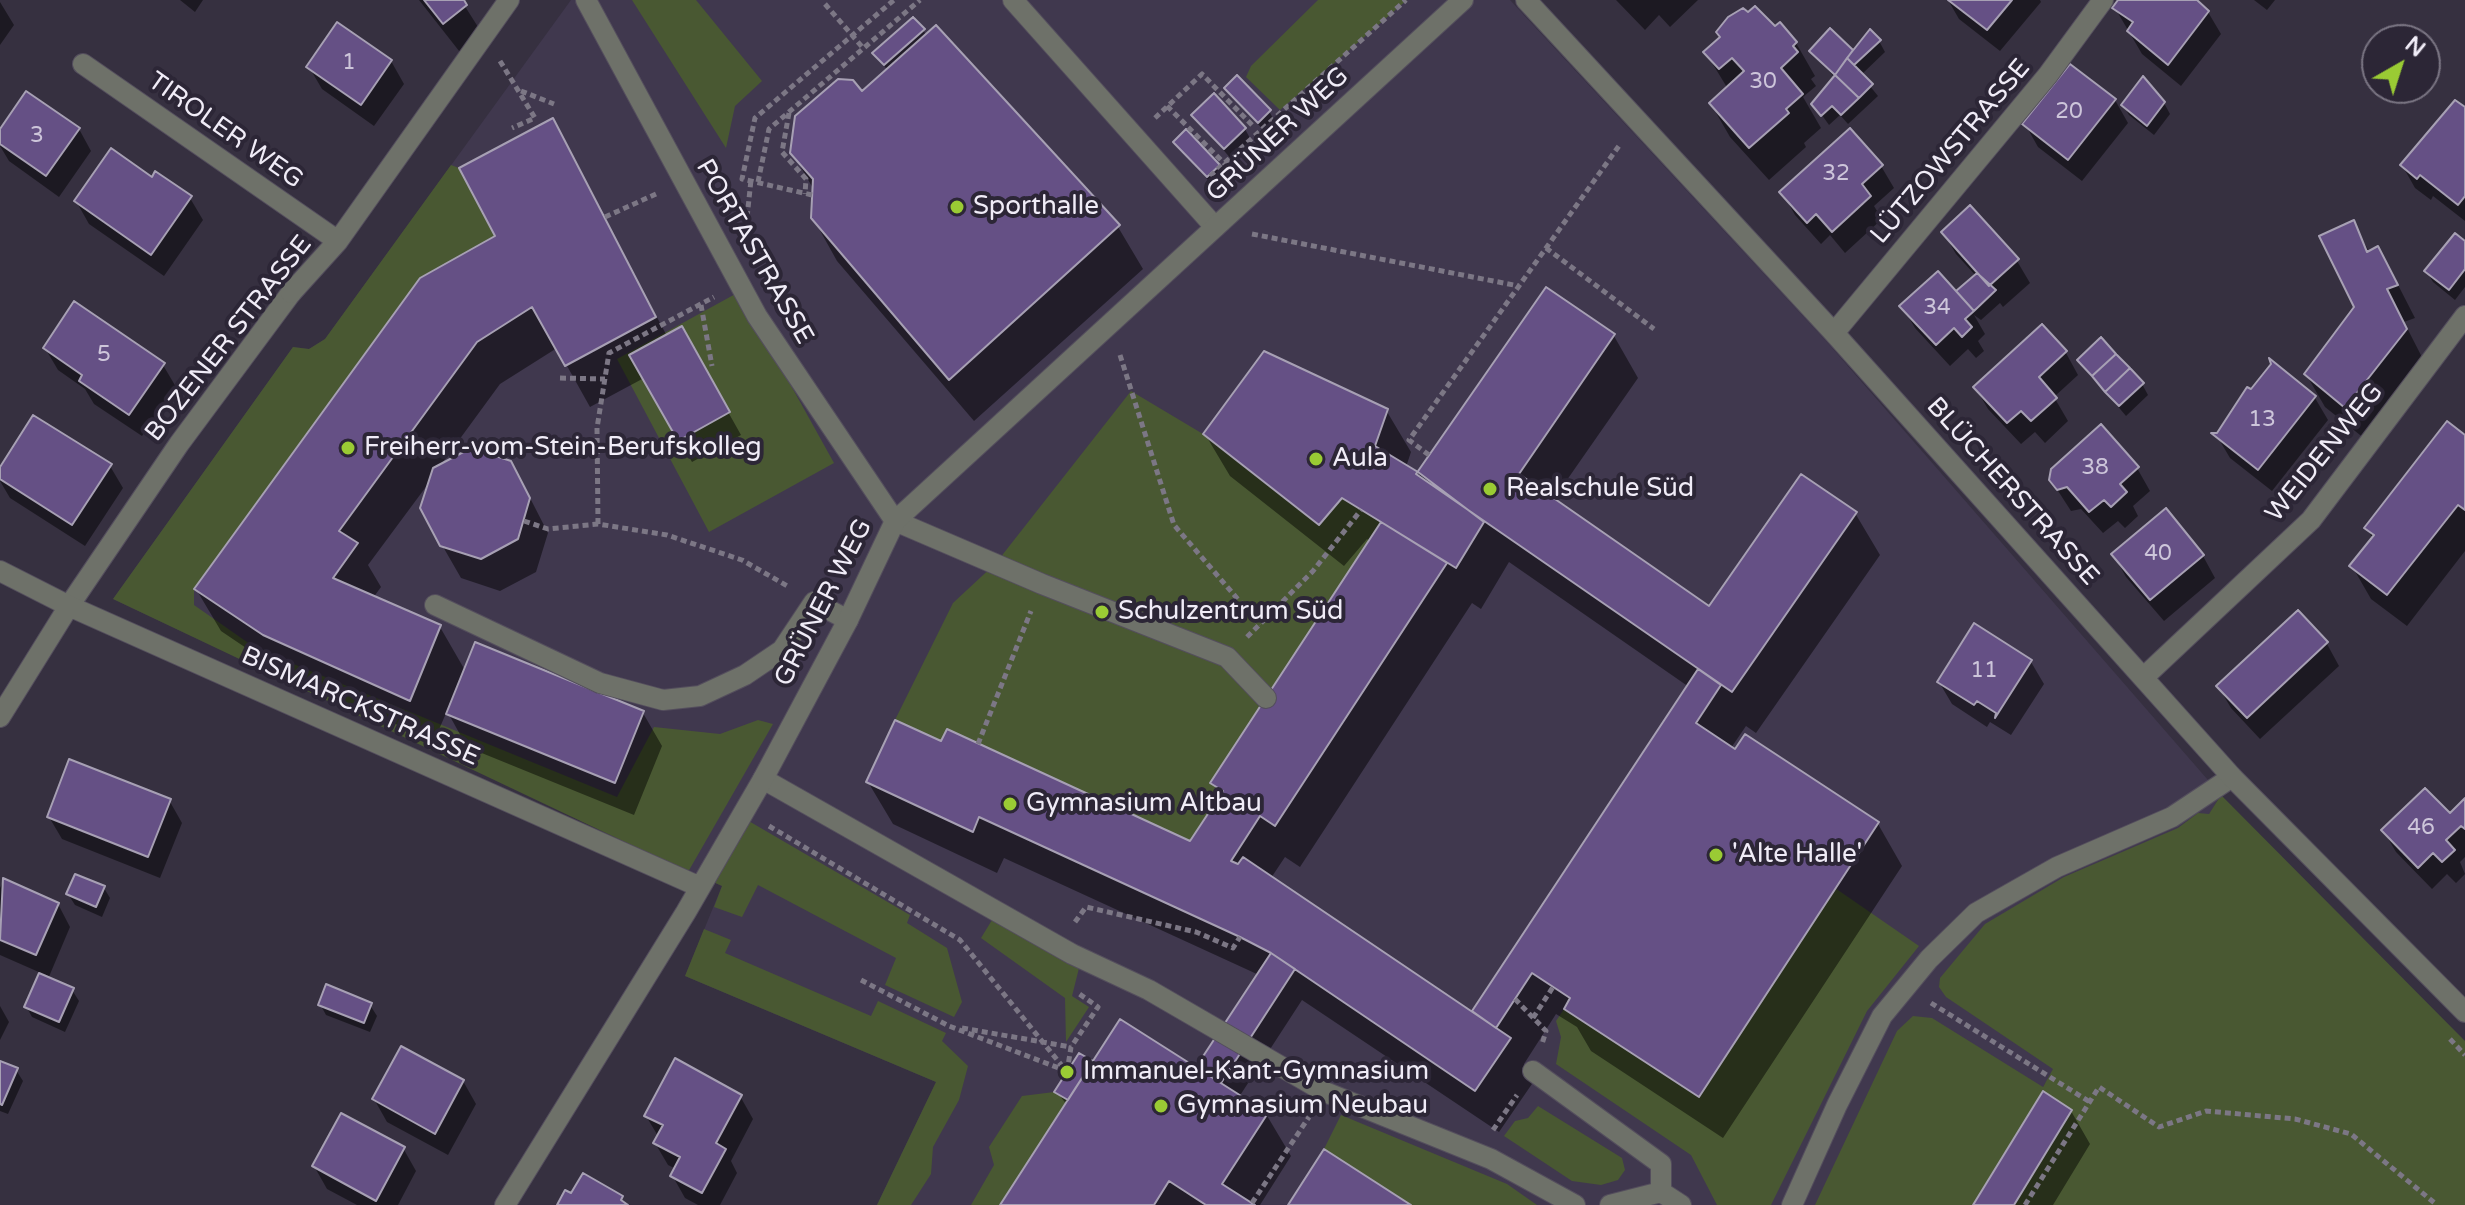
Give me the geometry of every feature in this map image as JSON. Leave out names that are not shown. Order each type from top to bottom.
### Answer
[{"type":"street","name":"BOZENER STRASSE","points":[[0,717],[69,606],[179,444],[291,293],[338,241],[509,0]]},
{"type":"street","name":"PORTASTRASSE","points":[[586,0],[757,316],[895,521]]},
{"type":"street","points":[[1013,0],[1215,227]]},
{"type":"street","name":"GRÜNER WEG","points":[[505,1205],[763,779],[848,620],[895,521],[1463,0]]},
{"type":"street","name":"BLÜCHERSTRASSE","points":[[1526,0],[1834,333],[2232,777],[2465,1012]]},
{"type":"street","name":"LÜTZOWSTRASSE","points":[[1834,333],[2048,75],[2103,0]]},
{"type":"street","name":"TIROLER WEG","points":[[83,64],[338,241]]},
{"type":"street","name":"WEIDENWEG","points":[[2144,677],[2311,520],[2465,316]]},
{"type":"street","points":[[895,521],[1042,584],[1227,657],[1266,698]]},
{"type":"street","name":"BISMARCKSTRASSE","points":[[0,571],[69,606],[700,887]]},
{"type":"street","points":[[435,605],[600,683],[663,700],[700,696],[745,675],[782,650],[814,602],[848,620]]},
{"type":"street","points":[[1792,1205],[1876,1029],[1929,959],[1976,913],[2057,867],[2172,817],[2232,777]]},
{"type":"street","points":[[763,779],[1072,954],[1149,990],[1325,1092],[1491,1159],[1575,1205]]},
{"type":"street","points":[[1533,1071],[1661,1164],[1661,1192]]},
{"type":"street","points":[[1610,1205],[1661,1192],[1681,1205]]},
{"type":"path","points":[[812,195],[742,179],[755,118],[894,0]]},
{"type":"path","points":[[598,524],[597,428],[609,353],[740,284],[754,181],[769,129],[920,0]]},
{"type":"path","points":[[1186,195],[1225,164],[1406,0]]},
{"type":"path","points":[[825,4],[864,49]]},
{"type":"path","points":[[483,37],[535,118],[512,128]]},
{"type":"path","points":[[1134,137],[1202,74],[1252,125]]},
{"type":"path","points":[[520,91],[554,104]]},
{"type":"path","points":[[1167,106],[1225,164]]},
{"type":"path","points":[[789,113],[782,152],[806,179],[805,194]]},
{"type":"path","points":[[1429,455],[1409,440],[1626,136]]},
{"type":"path","points":[[605,217],[626,208]]},
{"type":"path","points":[[1215,227],[1519,286]]},
{"type":"path","points":[[1546,248],[1654,329]]},
{"type":"path","points":[[701,305],[712,366]]},
{"type":"path","points":[[1110,323],[1174,525],[1260,625]]},
{"type":"path","points":[[560,378],[605,379]]},
{"type":"path","points":[[1227,657],[1313,571],[1361,510]]},
{"type":"path","points":[[524,521],[548,529],[598,524],[667,535],[742,560],[814,602]]},
{"type":"path","points":[[978,744],[1042,584]]},
{"type":"path","points":[[800,844],[960,940],[1067,1072]]},
{"type":"path","points":[[1086,907],[1196,932],[1233,948],[1240,937]]},
{"type":"path","points":[[861,980],[949,1026],[1067,1072]]},
{"type":"path","points":[[1533,1018],[1553,987]]},
{"type":"path","points":[[1906,987],[2090,1102]]},
{"type":"path","points":[[1067,1072],[1071,1047],[1098,1007],[1078,994]]},
{"type":"path","points":[[949,1026],[1071,1047]]},
{"type":"path","points":[[2025,1205],[2099,1087],[2159,1127],[2206,1111],[2295,1119],[2351,1134],[2437,1205]]},
{"type":"path","points":[[1252,1203],[1325,1092]]},
{"type":"path","points":[[1493,1131],[1518,1094]]},
{"type":"shaded area","name":"Schulzentrum Süd","points":[[571,0],[1510,0],[1827,342],[2221,795],[1971,1205],[877,1205],[936,1082],[685,976],[722,886],[113,599],[293,347],[309,349],[325,339]]},
{"type":"green space","points":[[632,0],[696,0],[762,81],[735,106],[726,148]]},
{"type":"green space","points":[[1318,0],[1407,0],[1280,110],[1246,77],[1251,66]]},
{"type":"green space","points":[[451,165],[459,168],[495,236],[194,589],[194,605],[257,649],[617,797],[654,727],[720,734],[758,720],[773,724],[688,872],[113,599],[293,347],[309,349],[325,339]]},
{"type":"green space","points":[[739,292],[834,463],[709,532],[617,359]]},
{"type":"green space","points":[[1131,391],[1203,434],[1319,525],[1342,498],[1381,522],[1211,783],[1223,791],[1190,841],[947,729],[941,741],[895,720],[953,603],[996,563]]},
{"type":"green space","points":[[2221,795],[2465,1041],[2465,1205],[1815,1205],[1897,1031],[1913,1016],[1932,1018],[2043,1087],[2053,1069],[1946,997],[1939,987],[1940,978],[1985,924],[2064,877],[2178,828],[2198,813],[2209,814]]},
{"type":"green space","points":[[747,820],[910,915],[907,923],[947,948],[962,1002],[954,1017],[885,985],[896,958],[758,885],[742,917],[714,907],[722,886],[711,881]]},
{"type":"green space","points":[[1835,888],[1919,946],[1867,1011],[1771,1205],[1717,1205],[1691,1155],[1556,1064],[1561,1037],[1556,1021],[1564,1009],[1699,1097]]},
{"type":"green space","points":[[992,920],[1079,968],[1072,996],[1089,1007],[1066,1042],[1065,998],[981,938]]},
{"type":"green space","points":[[704,929],[731,940],[725,953],[871,1016],[878,1001],[946,1033],[942,1041],[968,1066],[959,1100],[933,1147],[931,1174],[911,1205],[877,1205],[936,1082],[685,976]]},
{"type":"green space","points":[[1054,1092],[1068,1100],[1000,1205],[971,1205],[994,1165],[989,1147],[1022,1096]]},
{"type":"green space","points":[[1538,1106],[1622,1158],[1625,1170],[1618,1180],[1601,1185],[1572,1181],[1504,1136],[1515,1121],[1528,1118]]},
{"type":"green space","points":[[1341,1115],[1507,1184],[1537,1205],[1411,1205],[1324,1149]]},
{"type":"building","points":[[424,0],[464,0],[467,5],[443,24]]},
{"type":"building","points":[[1948,0],[2012,0],[1987,30]]},
{"type":"building","points":[[2118,0],[2197,0],[2209,11],[2168,65],[2127,31],[2133,22],[2112,8]]},
{"type":"building","points":[[1755,6],[1775,26],[1780,22],[1797,42],[1793,46],[1798,52],[1781,68],[1803,94],[1786,109],[1789,113],[1749,148],[1709,103],[1744,71],[1732,58],[1719,69],[1703,52],[1720,37],[1716,32],[1728,17],[1743,8],[1748,12]]},
{"type":"building","points":[[913,17],[925,29],[884,65],[872,53]]},
{"type":"building","points":[[337,22],[392,60],[361,105],[306,67]]},
{"type":"building","name":"Sporthalle","points":[[936,25],[1120,225],[949,380],[811,218],[813,179],[790,153],[795,116],[838,79],[853,80],[862,91]]},
{"type":"building","points":[[1830,28],[1853,50],[1835,75],[1809,51]]},
{"type":"building","points":[[1870,29],[1881,40],[1854,65],[1847,58]]},
{"type":"building","points":[[1847,58],[1873,84],[1859,98],[1835,75]]},
{"type":"building","points":[[2070,64],[2116,99],[2068,160],[2022,124]]},
{"type":"building","points":[[1237,75],[1271,110],[1258,123],[1224,88]]},
{"type":"building","points":[[1835,75],[1859,98],[1841,115],[1832,106],[1821,116],[1811,104]]},
{"type":"building","points":[[2143,76],[2165,102],[2147,126],[2121,105]]},
{"type":"building","points":[[26,91],[80,128],[46,176],[0,144],[0,129]]},
{"type":"building","points":[[1214,93],[1246,128],[1224,149],[1191,115]]},
{"type":"building","points":[[2455,100],[2465,107],[2465,196],[2458,205],[2420,175],[2417,179],[2400,165]]},
{"type":"building","name":"Freiherr-vom-Stein-Berufskolleg","points":[[553,118],[656,317],[565,366],[532,307],[477,342],[339,531],[358,543],[333,578],[441,625],[410,701],[263,635],[194,589],[420,278],[495,236],[459,168]]},
{"type":"building","points":[[1850,128],[1883,165],[1862,184],[1871,196],[1832,232],[1816,214],[1807,223],[1779,192]]},
{"type":"building","points":[[1186,129],[1220,165],[1207,177],[1173,142]]},
{"type":"building","points":[[111,148],[152,177],[155,171],[192,196],[151,255],[74,201]]},
{"type":"building","points":[[1970,205],[2019,259],[1989,286],[1941,232]]},
{"type":"building","points":[[2354,220],[2367,252],[2378,246],[2398,285],[2387,289],[2407,329],[2345,408],[2304,374],[2354,307],[2319,236]]},
{"type":"building","points":[[2455,233],[2465,241],[2465,269],[2449,290],[2424,271]]},
{"type":"building","points":[[1938,271],[1974,311],[1965,319],[1972,327],[1962,337],[1954,328],[1936,345],[1899,306]]},
{"type":"building","points":[[1977,273],[1996,290],[1974,311],[1956,291]]},
{"type":"building","name":"Realschule Süd","points":[[1546,287],[1615,334],[1519,474],[1709,606],[1801,474],[1857,512],[1732,692],[1416,474]]},
{"type":"building","points":[[74,301],[165,363],[129,415],[79,381],[82,375],[43,348]]},
{"type":"building","points":[[2042,324],[2067,351],[2039,377],[2057,398],[2031,421],[2021,411],[2007,423],[1973,387]]},
{"type":"building","points":[[682,326],[730,412],[678,441],[629,355]]},
{"type":"building","points":[[2101,337],[2116,354],[2092,376],[2077,360]]},
{"type":"building","name":"Aula","points":[[1264,351],[1388,409],[1375,446],[1418,472],[1484,522],[1456,568],[1342,498],[1319,525],[1203,434]]},
{"type":"building","points":[[2116,354],[2130,368],[2105,392],[2092,376]]},
{"type":"building","points":[[2269,358],[2316,396],[2258,470],[2211,433],[2217,433],[2247,387],[2251,389],[2271,364]]},
{"type":"building","points":[[2130,368],[2144,383],[2119,406],[2105,392]]},
{"type":"building","points":[[33,415],[112,464],[72,525],[0,479],[0,467]]},
{"type":"building","points":[[2447,421],[2465,435],[2465,510],[2458,505],[2387,595],[2349,566],[2374,535],[2364,528]]},
{"type":"building","points":[[2101,424],[2139,467],[2120,484],[2127,492],[2111,507],[2104,500],[2089,512],[2067,487],[2057,490],[2049,480],[2051,469]]},
{"type":"building","points":[[471,448],[511,461],[530,498],[518,539],[481,559],[440,546],[420,508],[433,468]]},
{"type":"building","points":[[2166,508],[2204,555],[2150,600],[2111,554]]},
{"type":"building","name":"Gymnasium Altbau","points":[[1381,522],[1447,563],[1275,826],[1260,816],[1231,861],[1238,864],[1243,857],[1511,1038],[1475,1091],[1271,953],[1240,937],[979,817],[973,832],[866,782],[895,720],[941,741],[947,729],[1190,841],[1223,791],[1210,783]]},
{"type":"building","points":[[2298,610],[2328,642],[2247,718],[2216,686]]},
{"type":"building","points":[[1974,623],[2032,660],[1995,718],[1996,713],[1977,701],[1974,705],[1937,682]]},
{"type":"building","points":[[475,642],[644,711],[615,783],[446,714]]},
{"type":"building","name":"'Alte Halle'","points":[[1698,669],[1721,685],[1696,723],[1735,749],[1745,734],[1879,822],[1699,1097],[1564,1009],[1570,998],[1532,973],[1496,1028],[1472,1011]]},
{"type":"building","points":[[69,759],[171,799],[148,857],[47,817]]},
{"type":"building","points":[[2425,788],[2450,813],[2465,798],[2465,829],[2461,826],[2446,840],[2455,850],[2442,862],[2433,853],[2418,868],[2381,830]]},
{"type":"building","points":[[75,874],[105,886],[96,907],[66,894]]},
{"type":"building","points":[[3,878],[59,903],[36,955],[0,940]]},
{"type":"building","points":[[1271,953],[1295,969],[1221,1083],[1196,1067]]},
{"type":"building","points":[[39,973],[74,988],[59,1022],[24,1007]]},
{"type":"building","points":[[326,984],[372,1003],[364,1023],[318,1005]]},
{"type":"building","name":"Gymnasium Neubau","points":[[1120,1019],[1268,1113],[1222,1184],[1255,1205],[1206,1205],[1169,1181],[1154,1205],[1000,1205]]},
{"type":"building","points":[[401,1046],[464,1080],[435,1134],[372,1099]]},
{"type":"building","points":[[1079,1053],[1093,1061],[1068,1100],[1054,1092]]},
{"type":"building","points":[[675,1058],[742,1095],[716,1143],[726,1149],[702,1193],[670,1176],[680,1157],[653,1143],[663,1125],[644,1116]]},
{"type":"building","points":[[0,1061],[18,1068],[2,1105],[0,1104]]},
{"type":"building","points":[[2043,1091],[2072,1110],[2014,1205],[1973,1205]]},
{"type":"building","points":[[341,1113],[405,1147],[376,1201],[312,1166]]},
{"type":"building","name":"Gymnasium Neubau","points":[[1324,1149],[1411,1205],[1288,1205]]},
{"type":"building","points":[[583,1173],[623,1196],[621,1200],[628,1205],[557,1205],[565,1190],[571,1193]]},
{"type":"place","name":"Sporthalle","points":[[957,207]]},
{"type":"place","name":"Freiherr-vom-Stein-Berufskolleg","points":[[348,448]]},
{"type":"place","name":"Aula","points":[[1316,459]]},
{"type":"place","name":"Realschule Süd","points":[[1490,489]]},
{"type":"place","name":"Schulzentrum Süd","points":[[1102,612]]},
{"type":"place","name":"Gymnasium Altbau","points":[[1010,804]]},
{"type":"place","name":"'Alte Halle'","points":[[1716,855]]},
{"type":"place","name":"Immanuel-Kant-Gymnasium","points":[[1067,1072]]},
{"type":"place","name":"Gymnasium Neubau","points":[[1161,1106]]}]
